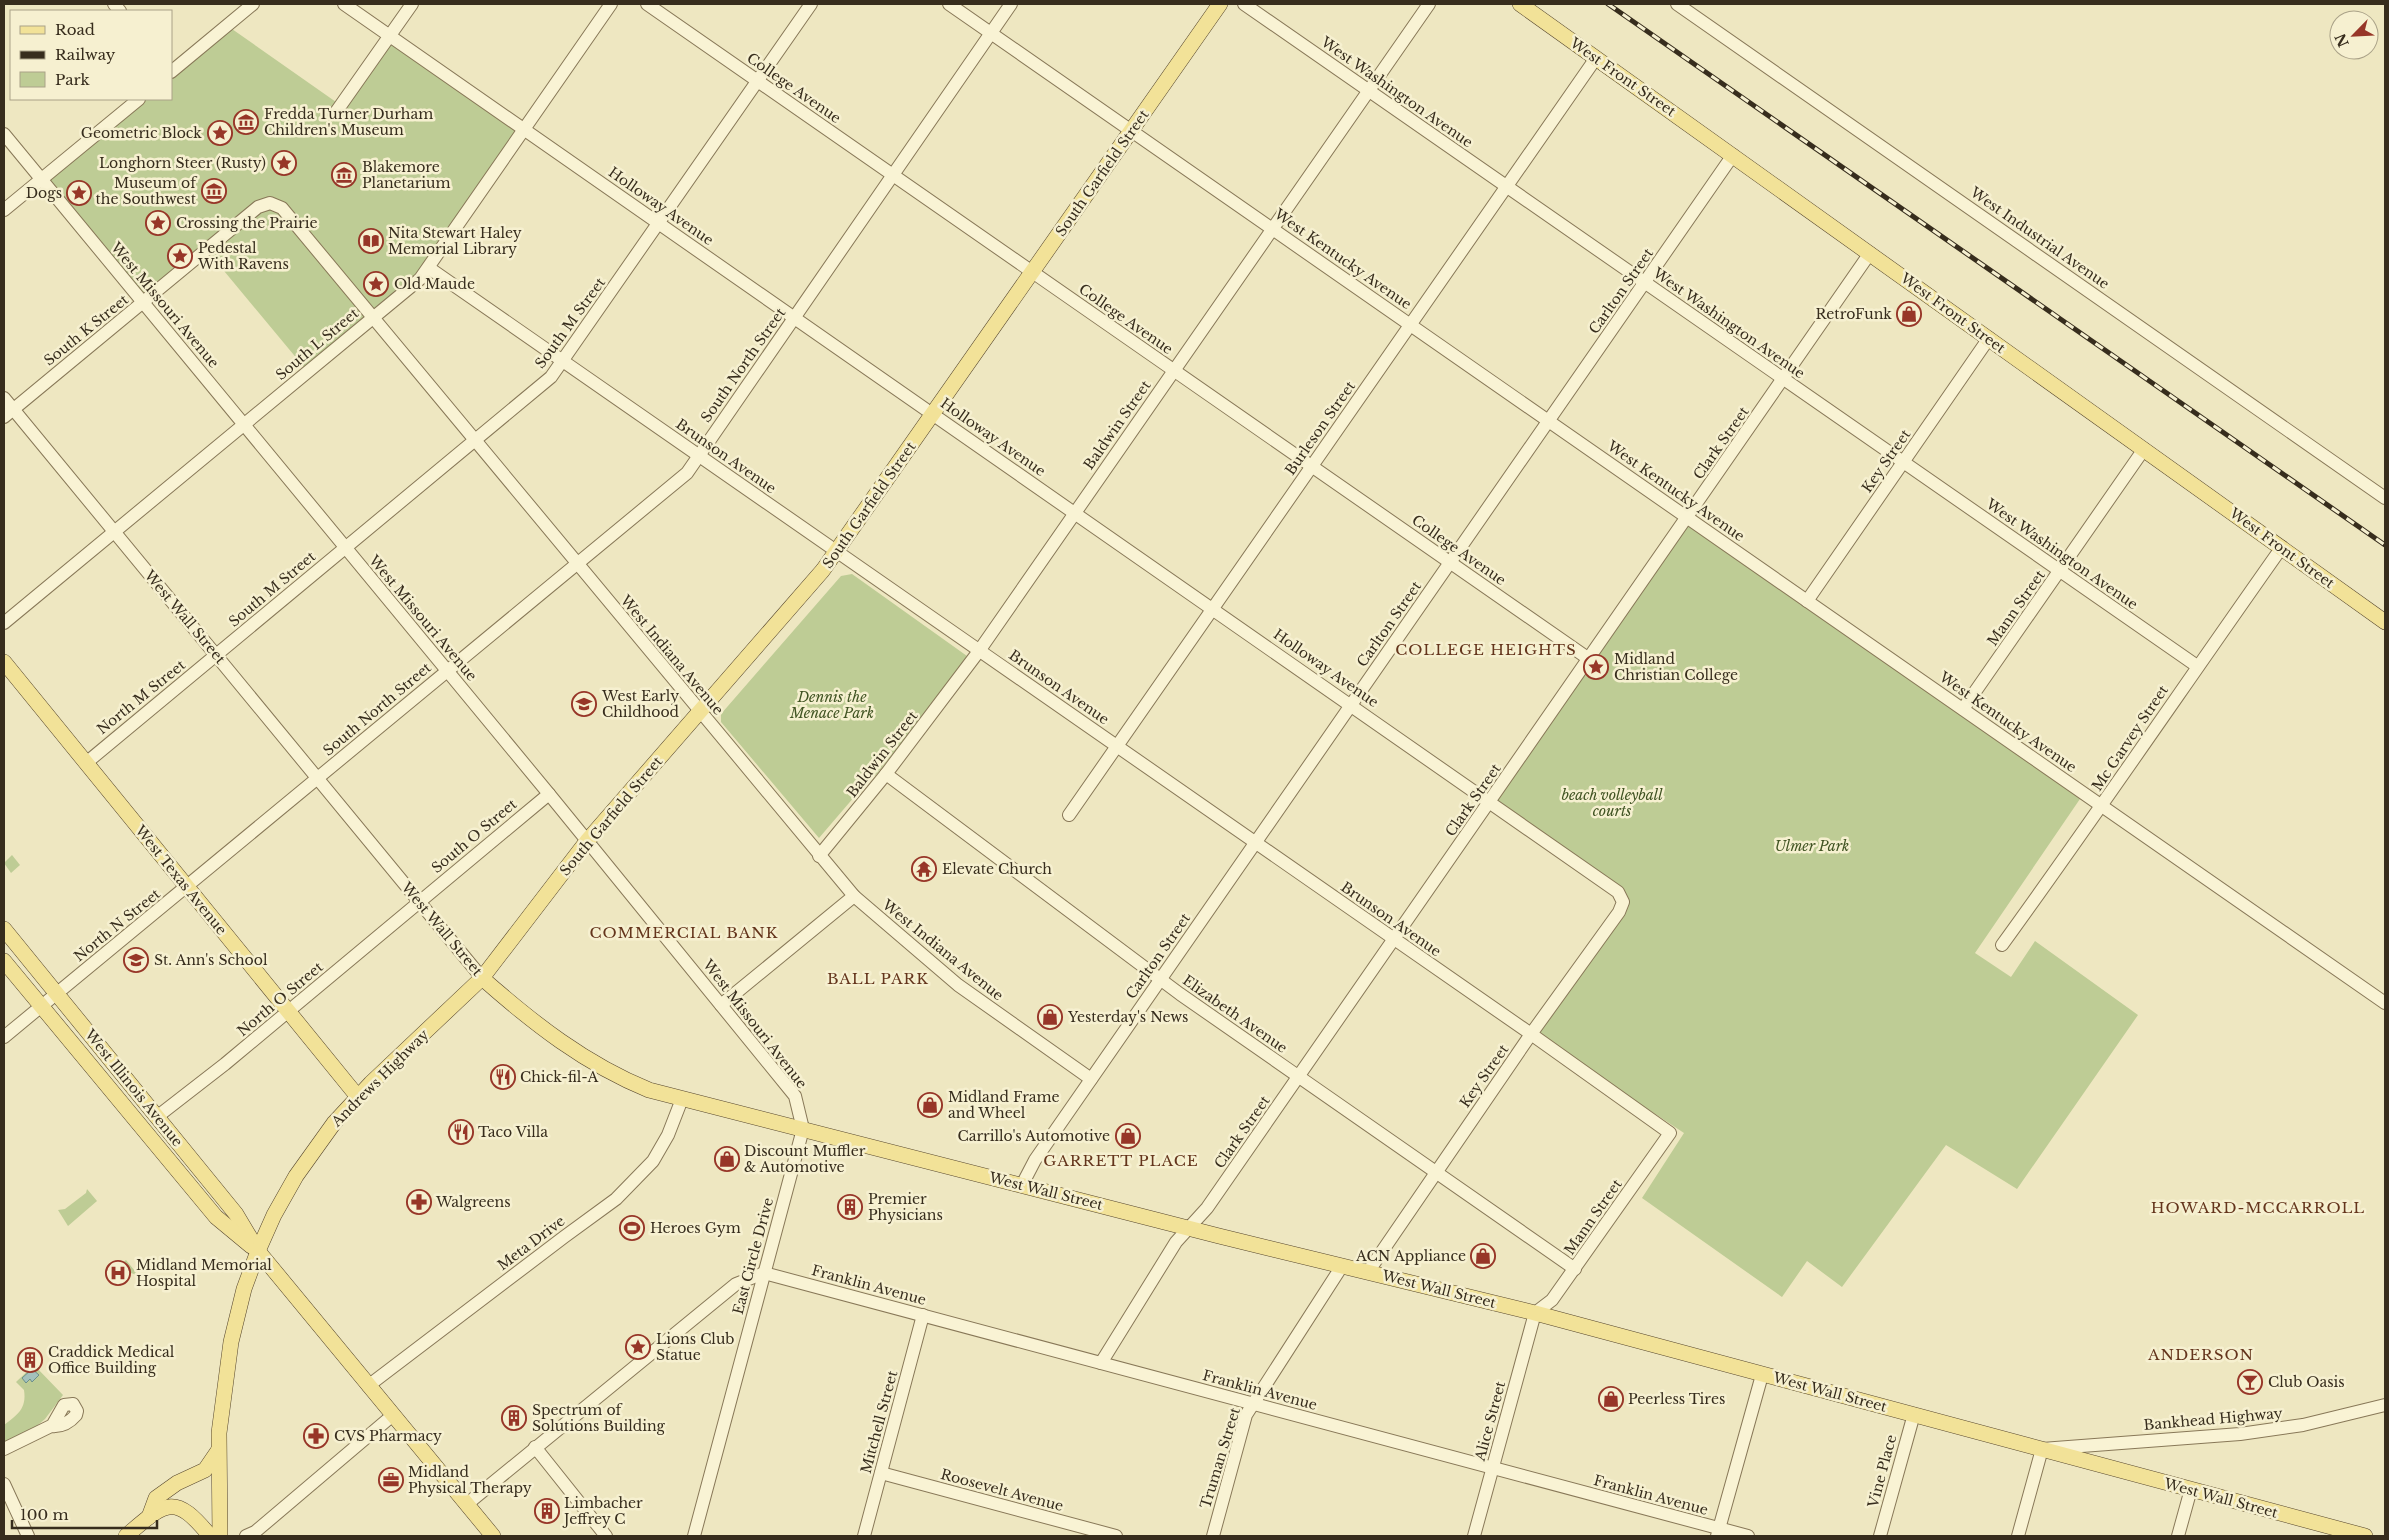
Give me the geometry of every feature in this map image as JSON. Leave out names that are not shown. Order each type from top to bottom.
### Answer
[{"type":"main road","name":"South Garfield Street","points":[[482,978],[587,841],[823,570],[1220,4]]},
{"type":"main road","name":"West Front Street","points":[[1520,4],[2385,622]]},
{"type":"main road","name":"West Texas Avenue","points":[[4,662],[358,1096]]},
{"type":"main road","name":"West Illinois Avenue","points":[[4,929],[236,1214],[258,1251],[493,1536]]},
{"type":"main road","name":"West Illinois Avenue","points":[[4,961],[216,1218],[258,1251]]},
{"type":"main road","name":"Andrews Highway","points":[[220,1536],[218,1451],[223,1393],[230,1348],[244,1289],[274,1216],[296,1176],[328,1130],[358,1096],[482,978]]},
{"type":"main road","name":"West Wall Street","points":[[482,978],[559,1042],[606,1071],[650,1090],[1189,1228],[1535,1313],[2191,1489],[2339,1533],[2365,1536]]},
{"type":"main road","points":[[149,1517],[156,1498],[177,1483],[205,1470],[218,1451]]},
{"type":"main road","points":[[126,1536],[149,1517],[169,1506],[182,1507],[193,1515],[210,1536]]},
{"type":"street","points":[[172,71],[253,4]]},
{"type":"street","name":"Holloway Avenue","points":[[344,4],[1613,887],[1622,898]]},
{"type":"street","points":[[336,112],[412,4]]},
{"type":"street","name":"South L Street","points":[[4,623],[420,279],[611,4]]},
{"type":"street","name":"College Avenue","points":[[647,4],[1589,659]]},
{"type":"street","name":"South M Street","points":[[216,655],[551,378],[811,4]]},
{"type":"street","name":"West Kentucky Avenue","points":[[949,4],[2385,1003]]},
{"type":"street","name":"South North Street","points":[[318,778],[687,473],[1011,4]]},
{"type":"street","name":"West Washington Avenue","points":[[1244,4],[2197,666]]},
{"type":"street","name":"Baldwin Street","points":[[819,856],[886,774],[979,650],[1428,4]]},
{"type":"street","name":"West Industrial Avenue","points":[[1677,4],[2385,498]]},
{"type":"street","name":"Burleson Street","points":[[1070,815],[1596,58]]},
{"type":"street","points":[[4,210],[138,100]]},
{"type":"street","name":"West Missouri Avenue","points":[[4,134],[346,547],[795,1096],[803,1129]]},
{"type":"street","name":"Carlton Street","points":[[1022,1184],[1035,1160],[1160,979],[1733,155]]},
{"type":"street","name":"South K Street","points":[[8,413],[258,207],[274,204]]},
{"type":"street","name":"West Indiana Avenue","points":[[274,204],[286,212],[854,896],[958,985],[1091,1079]]},
{"type":"street","name":"Clark Street","points":[[1102,1363],[1176,1242],[1207,1208],[1870,254]]},
{"type":"street","name":"Brunson Avenue","points":[[429,268],[1532,1034],[1670,1133]]},
{"type":"street","name":"Key Street","points":[[1807,601],[1989,338]]},
{"type":"street","name":"West Wall Street","points":[[4,398],[8,413],[114,532],[482,978]]},
{"type":"street","name":"Mann Street","points":[[1963,709],[2144,449]]},
{"type":"street","name":"Mc Garvey Street","points":[[2002,946],[2282,547]]},
{"type":"street","name":"North M Street","points":[[86,763],[216,655]]},
{"type":"street","name":"Elizabeth Avenue","points":[[886,774],[1160,979],[1574,1269]]},
{"type":"street","name":"North N Street","points":[[4,1037],[318,778]]},
{"type":"street","name":"South O Street","points":[[418,901],[549,794]]},
{"type":"street","points":[[721,1005],[854,896]]},
{"type":"street","name":"Key Street","points":[[1368,1272],[1435,1173],[1619,912],[1622,898]]},
{"type":"street","name":"North O Street","points":[[158,1116],[288,1011],[418,901]]},
{"type":"street","name":"Meta Drive","points":[[368,1386],[616,1199],[653,1161],[668,1135],[682,1099]]},
{"type":"street","name":"East Circle Drive","points":[[694,1536],[803,1129]]},
{"type":"street","name":"Mann Street","points":[[1535,1313],[1552,1300],[1670,1133]]},
{"type":"street","name":"Truman Street","points":[[1213,1536],[1246,1415],[1342,1266]]},
{"type":"street","points":[[466,1504],[736,1284],[764,1273]]},
{"type":"street","name":"Franklin Avenue","points":[[764,1273],[1493,1468],[1718,1532],[1748,1536]]},
{"type":"street","name":"Alice Street","points":[[1474,1536],[1535,1313]]},
{"type":"street","name":"Mitchell Street","points":[[864,1536],[923,1315]]},
{"type":"street","points":[[1718,1532],[1762,1375]]},
{"type":"street","name":"Bankhead Highway","points":[[2042,1449],[2240,1434],[2303,1425],[2385,1404]]},
{"type":"street","name":"Vine Place","points":[[1880,1536],[1914,1414]]},
{"type":"street","points":[[246,1536],[255,1532],[393,1415]]},
{"type":"street","points":[[4,1449],[52,1426]]},
{"type":"street","points":[[535,1446],[606,1536]]},
{"type":"street","points":[[2018,1536],[2042,1449]]},
{"type":"street","name":"Roosevelt Avenue","points":[[881,1473],[1116,1536]]},
{"type":"street","points":[[4,1484],[28,1536]]},
{"type":"street","points":[[2178,1536],[2191,1489]]},
{"type":"green space","points":[[232,29],[346,109],[391,40],[518,130],[417,277],[308,372],[205,248],[143,298],[46,179],[144,100],[172,100],[172,76]]},
{"type":"green space","name":"Ulmer Park","points":[[1687,521],[2082,796],[1975,953],[2011,977],[2035,941],[2138,1015],[2017,1189],[1946,1145],[1842,1287],[1807,1261],[1782,1297],[1642,1198],[1684,1133],[1539,1037],[1536,1032],[1625,900],[1493,800]]},
{"type":"green space","name":"Dennis the Menace Park","points":[[852,574],[967,656],[923,717],[875,776],[873,775],[819,838],[721,722],[721,714],[841,576]]},
{"type":"green space","points":[[12,855],[20,865],[11,873],[4,863]]},
{"type":"green space","points":[[87,1189],[97,1201],[68,1226],[58,1210],[65,1209],[86,1193]]},
{"type":"green space","points":[[126,1260],[147,1286],[145,1288],[134,1274],[128,1272],[113,1283],[107,1275]]},
{"type":"green space","points":[[34,1365],[63,1395],[45,1419],[32,1430],[4,1442],[4,1425],[20,1411],[25,1397],[24,1390],[16,1382]]},
{"type":"water","points":[[32,1369],[39,1375],[32,1382],[30,1379],[26,1383],[22,1378]]},
{"type":"railway","points":[[1608,4],[2385,545]]},
{"type":"place","name":"Fredda Turner Durham Children's Museum","points":[[246,122]]},
{"type":"place","name":"Geometric Block","points":[[220,133]]},
{"type":"place","name":"Longhorn Steer (Rusty)","points":[[284,163]]},
{"type":"place","name":"Blakemore Planetarium","points":[[344,175]]},
{"type":"place","name":"Museum of the Southwest","points":[[214,191]]},
{"type":"place","name":"Dogs","points":[[79,193]]},
{"type":"place","name":"Crossing the Prairie","points":[[158,223]]},
{"type":"place","name":"Nita Stewart Haley Memorial Library","points":[[371,241]]},
{"type":"place","name":"Pedestal With Ravens","points":[[180,256]]},
{"type":"place","name":"Old Maude","points":[[376,284]]},
{"type":"place","name":"RetroFunk","points":[[1909,314]]},
{"type":"place","name":"Midland Christian College","points":[[1596,667]]},
{"type":"place","name":"West Early Childhood","points":[[584,704]]},
{"type":"place","name":"Elevate Church","points":[[924,869]]},
{"type":"place","name":"St. Ann's School","points":[[136,960]]},
{"type":"place","name":"Yesterday's News","points":[[1050,1017]]},
{"type":"place","name":"Chick-fil-A","points":[[503,1077]]},
{"type":"place","name":"Midland Frame and Wheel","points":[[930,1105]]},
{"type":"place","name":"Taco Villa","points":[[461,1132]]},
{"type":"place","name":"Carrillo's Automotive","points":[[1128,1136]]},
{"type":"place","name":"Discount Muffler & Automotive","points":[[727,1159]]},
{"type":"place","name":"Walgreens","points":[[419,1202]]},
{"type":"place","name":"Premier Physicians","points":[[850,1207]]},
{"type":"place","name":"Heroes Gym","points":[[632,1228]]},
{"type":"place","name":"ACN Appliance","points":[[1483,1256]]},
{"type":"place","name":"Midland Memorial Hospital","points":[[118,1273]]},
{"type":"place","name":"Lions Club Statue","points":[[638,1347]]},
{"type":"place","name":"Craddick Medical Office Building","points":[[30,1360]]},
{"type":"place","name":"Club Oasis","points":[[2250,1382]]},
{"type":"place","name":"Peerless Tires","points":[[1611,1399]]},
{"type":"place","name":"Spectrum of Solutions Building","points":[[514,1418]]},
{"type":"place","name":"CVS Pharmacy","points":[[316,1436]]},
{"type":"place","name":"Midland Physical Therapy","points":[[391,1480]]},
{"type":"place","name":"Limbacher Jeffrey C","points":[[547,1511]]},
{"type":"district","name":"COLLEGE HEIGHTS","points":[[1486,650]]},
{"type":"district","name":"COMMERCIAL BANK","points":[[684,933]]},
{"type":"district","name":"BALL PARK","points":[[878,979]]},
{"type":"district","name":"GARRETT PLACE","points":[[1121,1161]]},
{"type":"district","name":"HOWARD-MCCARROLL","points":[[2258,1208]]},
{"type":"district","name":"ANDERSON","points":[[2201,1355]]},
{"type":"park label","name":"beach volleyball courts","points":[[1612,804]]}]
